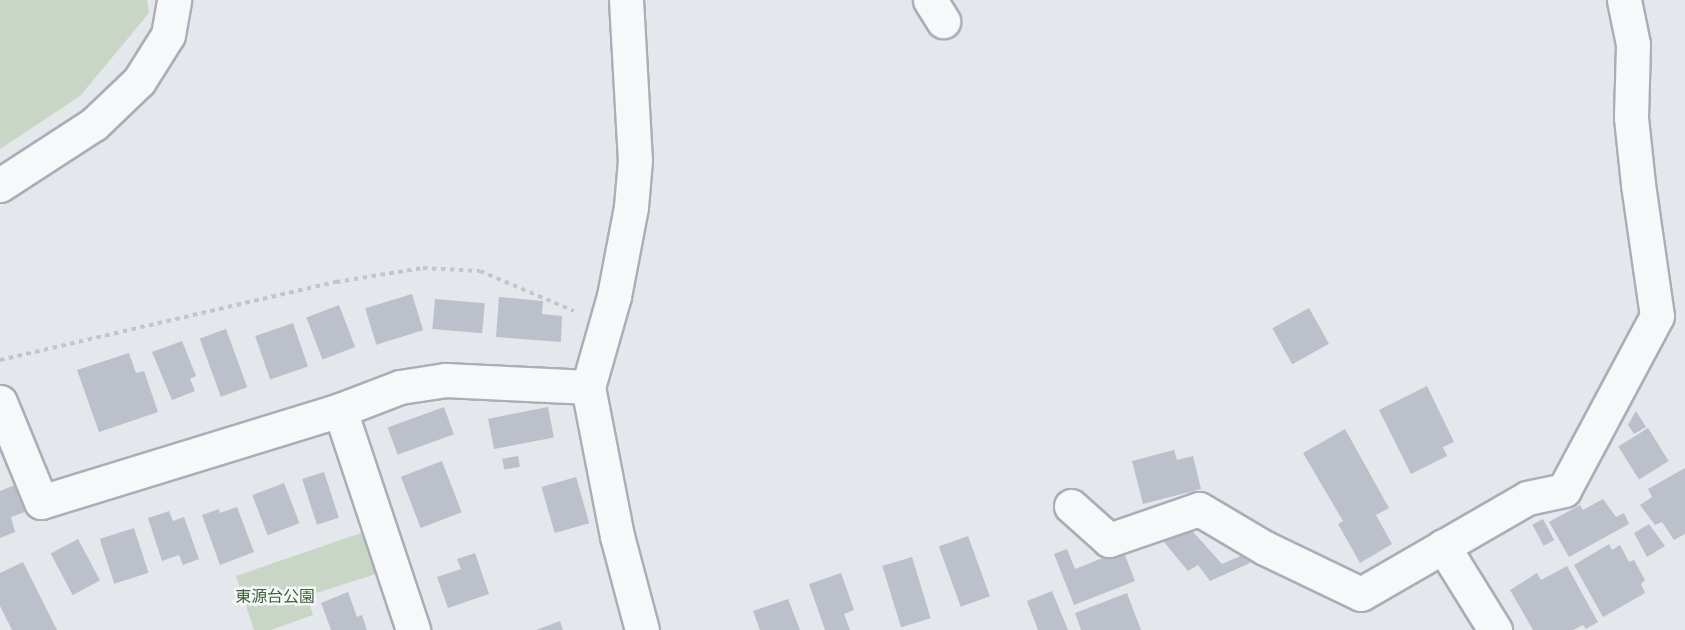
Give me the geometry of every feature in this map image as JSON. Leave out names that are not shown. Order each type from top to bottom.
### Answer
[{"type":"street","points":[[0,185],[94,124],[139,81],[168,35],[174,0]]},
{"type":"street","points":[[626,0],[635,160],[625,244],[588,387],[617,536],[642,630]]},
{"type":"street","points":[[1071,506],[1109,540],[1199,509],[1265,548],[1361,594],[1527,498],[1563,490],[1658,316],[1638,184],[1631,117],[1633,44],[1624,0]]},
{"type":"street","points":[[0,402],[41,502],[340,410],[399,387],[446,380],[588,387]]},
{"type":"street","points":[[340,410],[413,630]]},
{"type":"street","points":[[1443,546],[1496,630]]},
{"type":"path","points":[[0,360],[336,282],[423,268],[480,272],[605,324]]},
{"type":"green space","points":[[0,0],[147,0],[149,13],[80,96],[0,149]]},
{"type":"green space","name":"東源台公園","points":[[364,532],[376,574],[307,596],[313,615],[271,630],[254,630],[236,576]]},
{"type":"building","points":[[412,294],[423,330],[376,345],[365,308]]},
{"type":"building","points":[[499,297],[543,301],[542,314],[562,316],[561,342],[496,337]]},
{"type":"building","points":[[435,299],[485,303],[482,333],[432,329]]},
{"type":"building","points":[[339,305],[355,347],[322,360],[306,318]]},
{"type":"building","points":[[1309,308],[1329,344],[1292,364],[1272,328]]},
{"type":"building","points":[[293,323],[308,366],[270,380],[255,336]]},
{"type":"building","points":[[226,329],[247,387],[221,397],[200,339]]},
{"type":"building","points":[[182,341],[196,376],[190,379],[195,391],[172,400],[152,352]]},
{"type":"building","points":[[129,353],[136,373],[144,371],[158,412],[99,432],[77,370]]},
{"type":"building","points":[[1427,386],[1454,442],[1443,447],[1447,456],[1411,474],[1379,410]]},
{"type":"building","points":[[444,407],[454,434],[398,455],[388,428]]},
{"type":"building","points":[[548,407],[554,437],[494,449],[488,419]]},
{"type":"building","points":[[1636,411],[1646,427],[1634,434],[1628,425]]},
{"type":"building","points":[[1648,428],[1669,461],[1639,480],[1618,447]]},
{"type":"building","points":[[1345,429],[1389,508],[1376,515],[1392,544],[1360,563],[1338,524],[1343,521],[1303,453]]},
{"type":"building","points":[[1174,450],[1177,460],[1193,456],[1201,489],[1143,504],[1132,461]]},
{"type":"building","points":[[518,456],[520,467],[504,470],[502,459]]},
{"type":"building","points":[[442,461],[462,512],[421,528],[401,477]]},
{"type":"building","points":[[1685,468],[1685,534],[1674,540],[1662,522],[1655,525],[1640,505],[1652,497],[1648,489]]},
{"type":"building","points":[[324,472],[339,518],[317,525],[302,479]]},
{"type":"building","points":[[576,477],[589,523],[555,533],[541,487]]},
{"type":"building","points":[[284,483],[299,523],[268,535],[252,495]]},
{"type":"building","points":[[15,485],[25,512],[11,517],[15,532],[0,538],[0,491]]},
{"type":"building","points":[[1603,499],[1616,517],[1624,513],[1629,524],[1569,557],[1549,522],[1580,505],[1583,510]]},
{"type":"building","points":[[237,507],[254,552],[220,565],[202,515],[219,509],[220,513]]},
{"type":"building","points":[[169,511],[173,521],[184,517],[199,559],[183,565],[179,555],[162,561],[148,518]]},
{"type":"building","points":[[1543,519],[1554,540],[1544,546],[1532,525]]},
{"type":"building","points":[[1186,524],[1222,564],[1245,554],[1250,563],[1210,581],[1198,565],[1188,571],[1164,542]]},
{"type":"building","points":[[1649,524],[1665,546],[1647,557],[1634,533]]},
{"type":"building","points":[[134,528],[149,573],[114,584],[100,539]]},
{"type":"building","points":[[968,536],[990,596],[961,607],[939,547]]},
{"type":"building","points":[[78,539],[100,580],[73,595],[51,554]]},
{"type":"building","points":[[1609,544],[1612,550],[1620,545],[1629,562],[1634,560],[1645,580],[1641,584],[1645,593],[1603,617],[1574,565]]},
{"type":"building","points":[[1067,549],[1075,569],[1123,550],[1135,581],[1074,605],[1054,554]]},
{"type":"building","points":[[475,553],[489,594],[448,608],[437,577],[461,569],[457,559]]},
{"type":"building","points":[[912,557],[931,618],[901,627],[882,566]]},
{"type":"building","points":[[23,562],[57,630],[12,630],[0,606],[0,573]]},
{"type":"building","points":[[1567,566],[1598,622],[1586,629],[1583,625],[1573,630],[1533,630],[1510,590],[1537,573],[1541,580]]},
{"type":"building","points":[[841,573],[854,610],[844,614],[850,630],[825,630],[809,584]]},
{"type":"building","points":[[1052,591],[1068,630],[1038,630],[1027,601]]},
{"type":"building","points":[[348,592],[357,617],[362,615],[367,630],[331,630],[321,603]]},
{"type":"building","points":[[1127,593],[1141,630],[1081,630],[1075,613]]},
{"type":"building","points":[[788,599],[800,630],[760,630],[753,611]]},
{"type":"building","points":[[560,621],[563,630],[536,630]]}]
